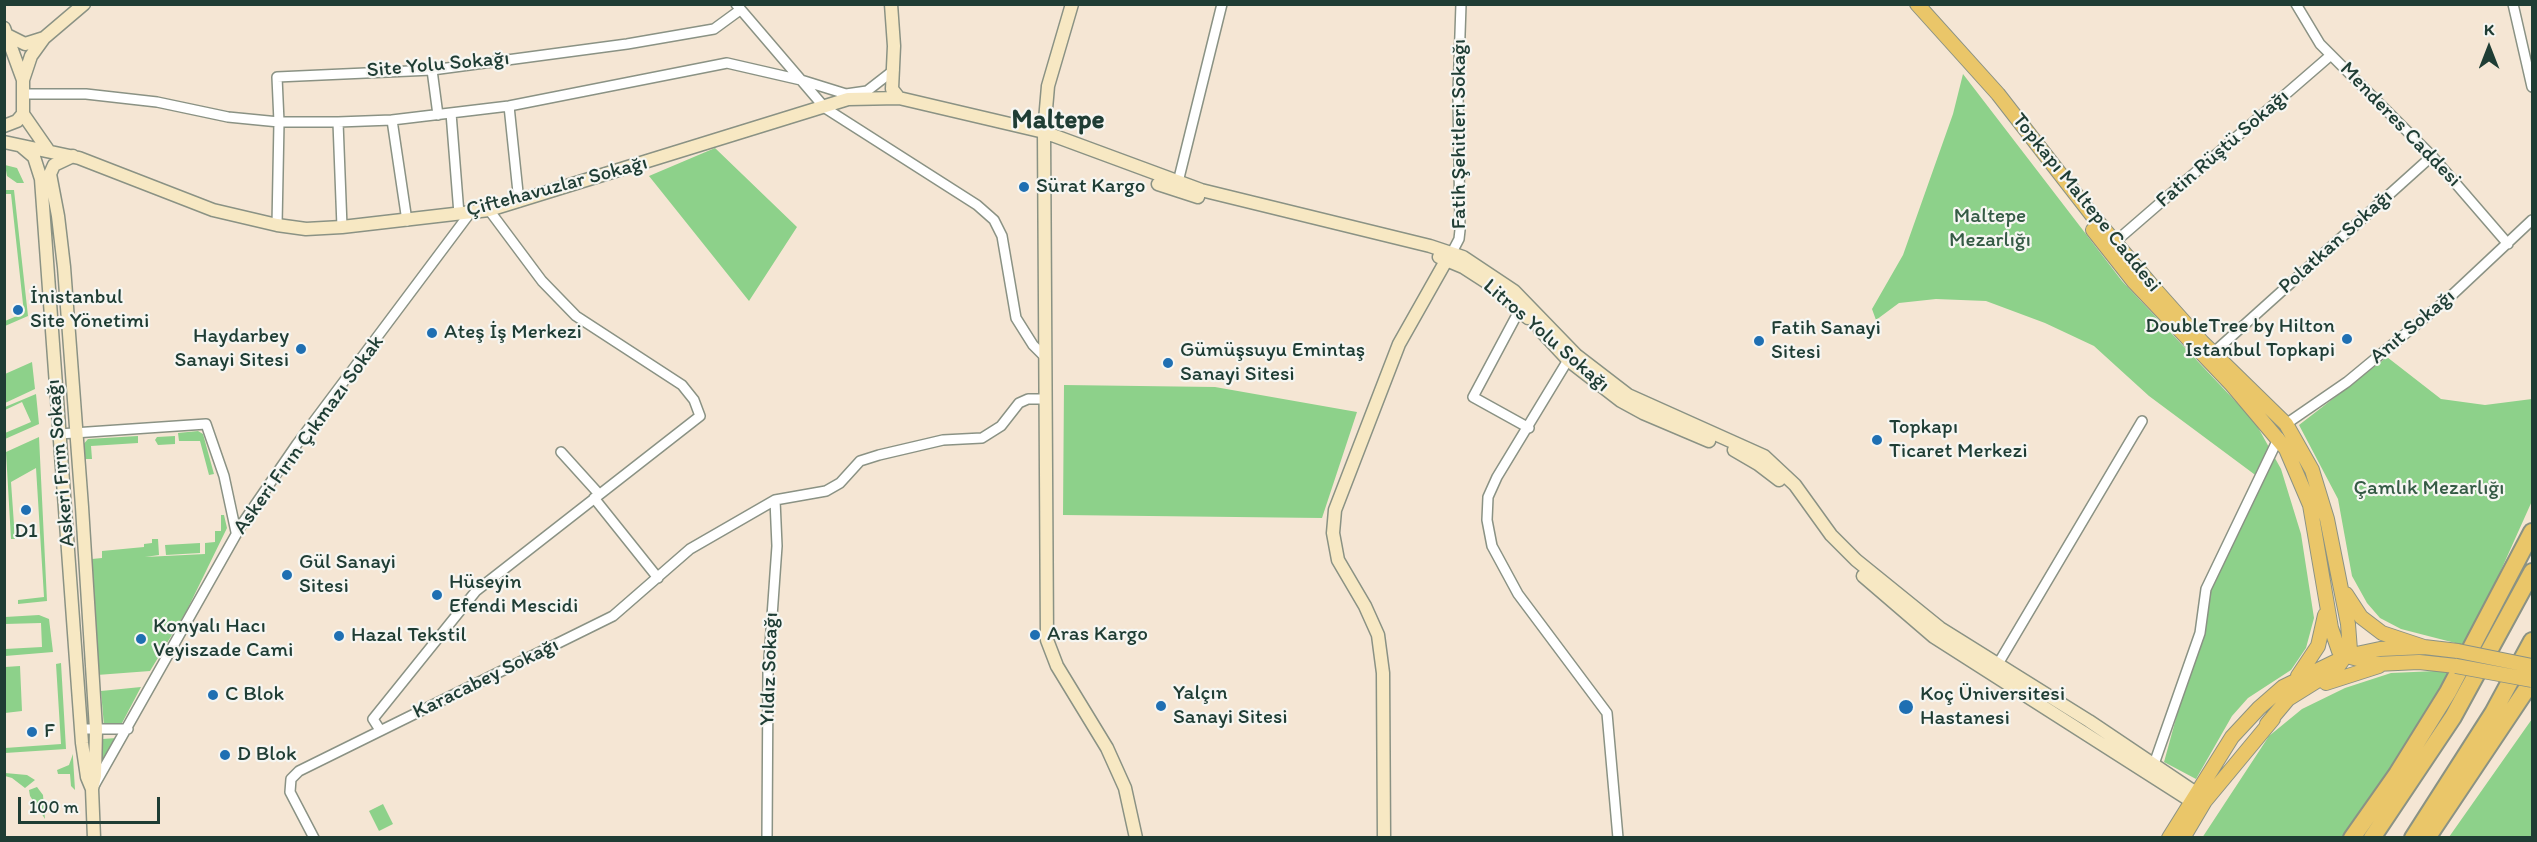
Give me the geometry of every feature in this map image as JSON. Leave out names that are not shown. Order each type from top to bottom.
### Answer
[{"type":"highway","points":[[2352,837],[2397,774],[2448,692],[2532,532]]},
{"type":"highway","points":[[2372,837],[2453,717],[2532,572]]},
{"type":"highway","points":[[2413,837],[2493,713],[2532,641]]},
{"type":"highway","points":[[2427,837],[2532,681]]},
{"type":"main road","points":[[48,150],[23,114],[23,80],[31,56],[44,38],[84,4]]},
{"type":"main road","points":[[891,4],[894,70],[892,90],[899,98]]},
{"type":"main road","points":[[1072,4],[1048,87],[1044,132],[1047,639],[1057,666],[1107,748],[1121,778],[1136,837]]},
{"type":"main road","name":"Topkapı Maltepe Caddesi","points":[[1921,9],[1936,32],[1995,97],[2161,312],[2279,437],[2295,465],[2310,505],[2333,639],[2339,651],[2347,656],[2350,643],[2342,588],[2321,491],[2286,424],[2213,353],[2111,245]]},
{"type":"main road","points":[[6,32],[18,43],[25,44],[44,38]]},
{"type":"main road","points":[[6,32],[23,80]]},
{"type":"main road","name":"Çiftehavuzlar Sokağı","points":[[4,142],[73,156],[213,210],[277,225],[306,229],[407,221],[489,210],[833,101],[863,97],[899,98]]},
{"type":"main road","name":"Litros Yolu Sokağı","points":[[899,98],[1044,132],[1050,141],[1070,152],[1322,230],[1450,256],[1514,291],[1576,356],[1609,383],[1653,408],[1761,460],[1788,488],[1826,541],[1934,637],[1995,669],[2154,764],[2198,801]]},
{"type":"main road","points":[[4,126],[17,121],[23,114]]},
{"type":"main road","name":"Askeri Fırın Sokağı","points":[[18,144],[34,157],[41,179],[81,729],[84,763],[92,789]]},
{"type":"main road","name":"Askeri Fırın Sokağı","points":[[73,156],[54,165],[50,174],[64,267],[82,507],[96,729],[96,770],[92,789],[94,837]]},
{"type":"main road","points":[[1384,837],[1383,673],[1378,635],[1365,606],[1338,560],[1333,533],[1335,510],[1399,344],[1450,256]]},
{"type":"main road","name":"Litros Yolu Sokağı","points":[[1450,256],[1494,287],[1520,309],[1568,360],[1601,387],[1643,413],[1761,460]]},
{"type":"main road","points":[[2279,437],[2286,424]]},
{"type":"main road","points":[[65,509],[82,507]]},
{"type":"main road","points":[[2342,588],[2361,617],[2372,626],[2394,638],[2424,647]]},
{"type":"main road","points":[[2296,680],[2318,646],[2327,604]]},
{"type":"main road","points":[[2183,837],[2198,801],[2242,724],[2296,680],[2347,656],[2402,646],[2458,651],[2532,666]]},
{"type":"main road","points":[[2347,656],[2386,665]]},
{"type":"main road","points":[[2169,837],[2288,699],[2333,672],[2347,656]]},
{"type":"main road","points":[[2267,724],[2302,696],[2330,681],[2386,665],[2419,662],[2456,666],[2532,681]]},
{"type":"main road","name":"Litros Yolu Sokağı","points":[[1995,669],[2198,801]]},
{"type":"main road","points":[[2193,837],[2206,818],[2198,801]]},
{"type":"street","points":[[1177,186],[1222,4]]},
{"type":"street","name":"Fatih Şehitleri Sokağı","points":[[1450,256],[1460,230],[1458,94],[1461,4]]},
{"type":"street","name":"Menderes Caddesi","points":[[2296,4],[2310,31],[2331,55],[2432,156],[2508,244]]},
{"type":"street","points":[[2513,4],[2532,87]]},
{"type":"street","points":[[738,7],[801,80],[977,205],[994,220],[1002,236],[1016,318],[1033,345],[1045,357]]},
{"type":"street","name":"Site Yolu Sokağı","points":[[277,225],[279,122],[277,77],[432,70],[705,31],[714,29],[738,7]]},
{"type":"street","name":"Fatin Rüştü Sokağı","points":[[2111,245],[2331,55]]},
{"type":"street","points":[[23,94],[110,97],[157,102],[228,117],[279,122],[392,120],[509,106],[727,63],[801,80],[833,101]]},
{"type":"street","points":[[432,70],[438,115]]},
{"type":"street","points":[[833,101],[867,91],[894,70]]},
{"type":"street","points":[[509,106],[519,202]]},
{"type":"street","points":[[451,113],[464,213]]},
{"type":"street","points":[[392,120],[407,221]]},
{"type":"street","points":[[338,122],[342,227]]},
{"type":"street","name":"Polatkan Sokağı","points":[[2213,353],[2432,156]]},
{"type":"street","points":[[380,730],[372,719],[476,591],[700,416],[688,392],[664,371],[601,335],[576,316],[542,281],[489,210]]},
{"type":"street","name":"Askeri Fırın Çıkmazı Sokak","points":[[92,789],[236,535],[297,444],[464,213]]},
{"type":"street","name":"Anıt Sokağı","points":[[2286,424],[2355,375],[2451,296],[2532,220]]},
{"type":"street","points":[[1520,309],[1473,398],[1529,428]]},
{"type":"street","points":[[1568,360],[1529,428],[1497,477],[1488,497],[1487,520],[1492,546],[1518,594],[1607,713],[1618,837]]},
{"type":"street","name":"Karacabey Sokağı","points":[[314,837],[292,797],[291,779],[299,771],[613,616],[690,549],[775,501],[826,491],[840,483],[861,460],[943,440],[982,438],[1001,426],[1019,402],[1028,399],[1045,399]]},
{"type":"street","points":[[1995,669],[2142,420]]},
{"type":"street","points":[[58,434],[206,424],[211,431],[233,508],[236,535]]},
{"type":"street","points":[[2154,764],[2200,633],[2206,590],[2279,437]]},
{"type":"street","points":[[561,452],[658,578]]},
{"type":"street","name":"Yıldız Sokağı","points":[[767,837],[768,673],[777,546],[775,501]]},
{"type":"street","points":[[81,729],[128,729]]},
{"type":"green space","name":"Maltepe Mezarlığı","points":[[1963,74],[2122,281],[2255,422],[2281,469],[2301,534],[2314,618],[2306,648],[2291,670],[2248,698],[2232,716],[2196,779],[2164,762],[2213,584],[2258,477],[2149,396],[2094,346],[2045,323],[1986,301],[1936,299],[1899,303],[1876,320],[1872,309],[1903,255],[1953,114]]},
{"type":"green space","points":[[715,148],[797,227],[749,301],[649,176]]},
{"type":"green space","points":[[5,165],[17,168],[24,183],[17,183],[7,176]]},
{"type":"green space","points":[[5,190],[14,190],[28,316],[5,326],[5,321],[24,313],[11,194],[5,194]]},
{"type":"green space","name":"Çamlık Mezarlığı","points":[[2387,357],[2441,399],[2485,405],[2532,399],[2532,501],[2467,646],[2401,629],[2380,618],[2367,603],[2352,576],[2338,499],[2299,425]]},
{"type":"green space","points":[[32,362],[35,389],[5,403],[5,374]]},
{"type":"green space","points":[[1064,385],[1215,387],[1357,412],[1322,518],[1063,515]]},
{"type":"green space","points":[[36,394],[39,424],[5,439],[5,433],[31,422],[22,402],[5,410],[5,407]]},
{"type":"green space","points":[[198,431],[203,434],[214,474],[209,475],[200,441],[179,441],[178,433]]},
{"type":"green space","points":[[138,436],[138,443],[91,446],[92,459],[82,459],[81,447],[88,439]]},
{"type":"green space","points":[[175,436],[175,444],[158,445],[155,440],[157,437]]},
{"type":"green space","points":[[39,437],[47,601],[18,604],[18,600],[44,597],[36,468],[11,482],[15,539],[11,539],[6,452]]},
{"type":"green space","points":[[221,515],[224,515],[227,528],[187,610],[150,671],[97,675],[92,559],[102,558],[102,551],[144,547],[144,544],[152,543],[152,539],[158,539],[159,555],[145,557],[205,554],[205,543],[215,542],[215,531],[221,531]]},
{"type":"green space","points":[[200,543],[200,553],[166,555],[165,545]]},
{"type":"green space","points":[[39,615],[49,619],[53,652],[5,656],[5,649],[42,647],[41,623],[5,624],[5,617]]},
{"type":"green space","points":[[61,663],[66,749],[5,753],[5,748],[61,744],[56,664]]},
{"type":"green space","points":[[20,666],[22,711],[5,713],[5,667]]},
{"type":"green space","points":[[2436,671],[2452,673],[2433,707],[2344,837],[2202,838],[2269,736],[2302,709],[2345,688],[2391,673]]},
{"type":"green space","points":[[141,687],[121,725],[104,726],[101,691]]},
{"type":"green space","points":[[2532,719],[2532,837],[2449,837]]},
{"type":"green space","points":[[117,738],[103,763],[102,739]]},
{"type":"green space","points":[[73,754],[75,790],[71,786],[70,774],[58,774],[57,770],[69,765]]},
{"type":"green space","points":[[5,773],[27,775],[35,780],[25,788],[12,778],[5,776]]},
{"type":"green space","points":[[37,787],[43,795],[45,819],[30,796],[29,790]]},
{"type":"green space","points":[[383,804],[393,824],[379,831],[369,811]]},
{"type":"place","name":"Sürat Kargo","points":[[1024,187]]},
{"type":"place","name":"İnistanbul Site Yönetimi","points":[[18,310]]},
{"type":"place","name":"Ateş İş Merkezi","points":[[432,333]]},
{"type":"place","name":"DoubleTree by Hilton Istanbul Topkapi","points":[[2347,339]]},
{"type":"place","name":"Fatih Sanayi Sitesi","points":[[1759,341]]},
{"type":"place","name":"Haydarbey Sanayi Sitesi","points":[[301,349]]},
{"type":"place","name":"Gümüşsuyu Emintaş Sanayi Sitesi","points":[[1168,363]]},
{"type":"place","name":"Topkapı Ticaret Merkezi","points":[[1877,440]]},
{"type":"place","name":"D1","points":[[26,510]]},
{"type":"place","name":"Gül Sanayi Sitesi","points":[[287,575]]},
{"type":"place","name":"Hüseyin Efendi Mescidi","points":[[437,595]]},
{"type":"place","name":"Aras Kargo","points":[[1035,635]]},
{"type":"place","name":"Hazal Tekstil","points":[[339,636]]},
{"type":"place","name":"Konyalı Hacı Veyiszade Cami","points":[[141,639]]},
{"type":"place","name":"C Blok","points":[[213,695]]},
{"type":"place","name":"Yalçın Sanayi Sitesi","points":[[1161,706]]},
{"type":"place","name":"Koç Üniversitesi Hastanesi","points":[[1906,707]]},
{"type":"place","name":"F","points":[[32,732]]},
{"type":"place","name":"D Blok","points":[[225,755]]},
{"type":"district","name":"Maltepe","points":[[1058,121]]}]
